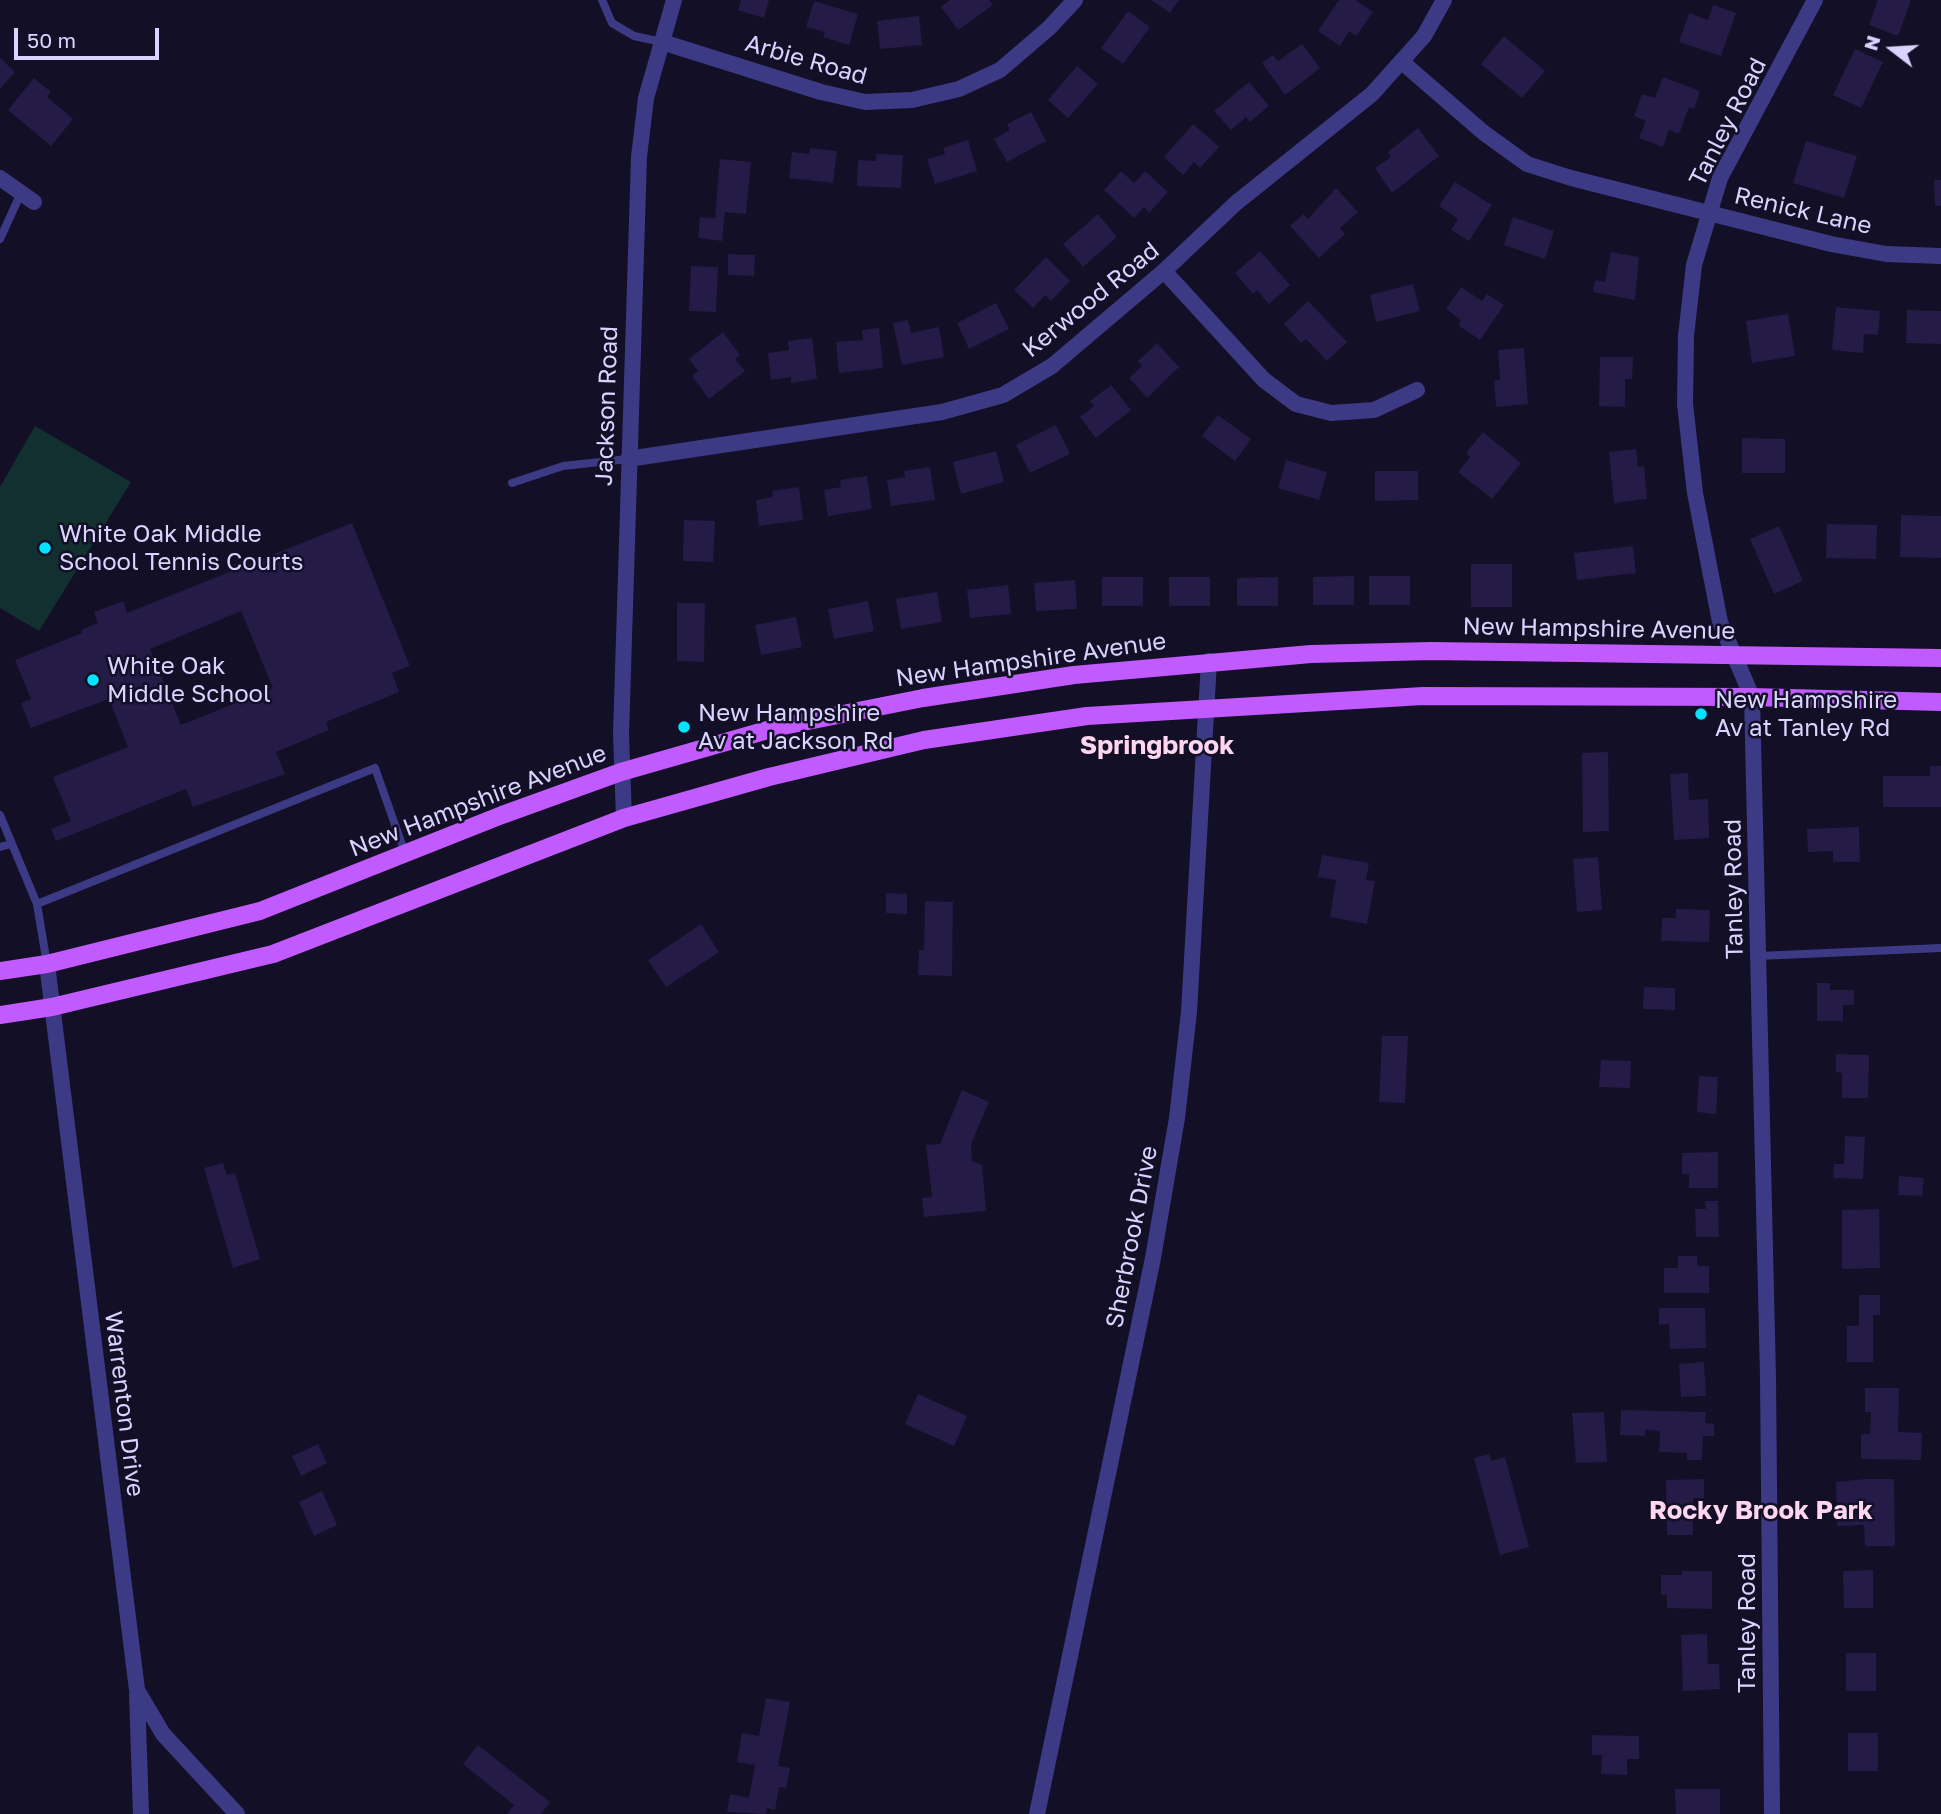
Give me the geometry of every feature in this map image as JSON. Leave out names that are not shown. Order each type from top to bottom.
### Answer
[{"type":"main road","name":"New Hampshire Avenue","points":[[0,971],[47,964],[260,911],[621,772],[778,727],[923,698],[1074,675],[1311,654],[1431,651],[1941,658]]},
{"type":"main road","points":[[0,1015],[52,1007],[273,954],[624,818],[769,777],[924,740],[1087,716],[1423,696],[1752,697],[1941,702]]},
{"type":"street","name":"Jackson Road","points":[[624,818],[621,772],[628,459],[639,157],[646,98],[674,0]]},
{"type":"street","name":"Arbie Road","points":[[662,42],[821,92],[865,102],[912,100],[959,89],[1000,69],[1049,28],[1075,0]]},
{"type":"street","name":"Kerwood Road","points":[[628,459],[942,412],[1003,395],[1052,366],[1164,271],[1236,204],[1372,94],[1424,36],[1444,0]]},
{"type":"street","name":"Tanley Road","points":[[1772,1814],[1768,1377],[1752,697],[1720,622],[1695,493],[1685,404],[1686,336],[1693,277],[1720,178],[1815,0]]},
{"type":"street","name":"Renick Lane","points":[[1402,62],[1484,133],[1527,163],[1571,178],[1831,244],[1886,254],[1941,256]]},
{"type":"street","points":[[0,178],[27,198]]},
{"type":"street","points":[[1164,271],[1264,380],[1296,404],[1331,413],[1374,410],[1417,390]]},
{"type":"street","name":"Sherbrook Drive","points":[[1037,1814],[1153,1258],[1177,1118],[1189,1012],[1209,661]]},
{"type":"street","name":"Warrenton Drive","points":[[47,964],[137,1690],[163,1734],[237,1814]]},
{"type":"street","points":[[137,1690],[141,1814]]},
{"type":"lane","points":[[602,0],[612,23],[634,36],[662,42]]},
{"type":"lane","points":[[0,239],[27,198]]},
{"type":"lane","points":[[512,483],[563,466],[628,459]]},
{"type":"lane","points":[[37,904],[375,768],[405,853]]},
{"type":"lane","points":[[0,814],[37,904],[47,964]]},
{"type":"lane","points":[[0,848],[11,844]]},
{"type":"lane","points":[[1758,956],[1941,948]]},
{"type":"green space","name":"White Oak Middle School Tennis Courts","points":[[35,426],[131,482],[39,631],[0,608],[0,487]]},
{"type":"building","points":[[741,0],[769,0],[764,18],[738,10]]},
{"type":"building","points":[[950,0],[989,0],[993,5],[958,30],[941,7]]},
{"type":"building","points":[[1151,0],[1179,0],[1170,13]]},
{"type":"building","points":[[1339,0],[1355,0],[1373,12],[1356,36],[1349,31],[1340,46],[1318,31]]},
{"type":"building","points":[[1878,0],[1911,0],[1898,36],[1869,25]]},
{"type":"building","points":[[814,1],[858,14],[849,45],[823,37],[825,32],[806,27]]},
{"type":"building","points":[[1713,5],[1736,13],[1721,56],[1679,42],[1689,13],[1708,20]]},
{"type":"building","points":[[1128,11],[1150,27],[1123,64],[1101,48]]},
{"type":"building","points":[[919,16],[922,45],[880,49],[877,21]]},
{"type":"building","points":[[1504,36],[1545,71],[1522,98],[1481,64]]},
{"type":"building","points":[[1302,44],[1320,68],[1285,95],[1262,63],[1273,55],[1278,61]]},
{"type":"building","points":[[1855,49],[1883,62],[1861,108],[1833,95]]},
{"type":"building","points":[[0,58],[15,72],[0,89]]},
{"type":"building","points":[[1077,66],[1098,84],[1068,118],[1048,100]]},
{"type":"building","points":[[1663,77],[1700,91],[1694,109],[1689,107],[1679,134],[1669,130],[1663,147],[1639,138],[1646,121],[1634,116],[1642,94],[1655,98]]},
{"type":"building","points":[[34,78],[51,92],[47,97],[73,119],[51,146],[8,110]]},
{"type":"building","points":[[1249,82],[1269,106],[1250,122],[1246,117],[1231,130],[1214,111]]},
{"type":"building","points":[[1031,112],[1046,141],[1007,162],[994,139],[1010,130],[1007,124]]},
{"type":"building","points":[[1193,124],[1219,147],[1200,168],[1194,162],[1183,175],[1164,157]]},
{"type":"building","points":[[1418,128],[1439,156],[1392,193],[1375,168],[1391,157],[1388,152]]},
{"type":"building","points":[[968,140],[977,171],[935,184],[927,159],[945,154],[943,148]]},
{"type":"building","points":[[1806,141],[1857,156],[1844,198],[1793,183]]},
{"type":"building","points":[[810,148],[837,151],[833,183],[789,178],[792,152],[809,154]]},
{"type":"building","points":[[876,154],[903,155],[901,188],[857,186],[858,160],[876,161]]},
{"type":"building","points":[[720,159],[751,162],[746,214],[725,212],[722,241],[698,238],[700,217],[715,218]]},
{"type":"building","points":[[1121,171],[1134,183],[1145,171],[1168,192],[1149,213],[1144,207],[1134,218],[1104,190]]},
{"type":"building","points":[[1934,180],[1941,180],[1941,206],[1935,206]]},
{"type":"building","points":[[1455,182],[1492,205],[1469,241],[1451,230],[1458,219],[1439,206]]},
{"type":"building","points":[[1336,188],[1358,212],[1340,228],[1345,234],[1319,258],[1290,226],[1303,214],[1308,219]]},
{"type":"building","points":[[1098,214],[1117,237],[1083,267],[1063,244]]},
{"type":"building","points":[[1513,217],[1554,231],[1545,259],[1504,245]]},
{"type":"building","points":[[1260,251],[1290,285],[1269,304],[1257,290],[1253,294],[1235,273]]},
{"type":"building","points":[[1611,252],[1639,257],[1635,300],[1593,292],[1595,280],[1605,282]]},
{"type":"building","points":[[728,254],[755,255],[754,276],[728,275]]},
{"type":"building","points":[[1046,257],[1070,281],[1051,301],[1045,295],[1033,308],[1014,290]]},
{"type":"building","points":[[691,266],[718,267],[716,312],[689,311]]},
{"type":"building","points":[[1413,284],[1420,311],[1376,322],[1370,295]]},
{"type":"building","points":[[1461,287],[1482,301],[1487,294],[1504,305],[1480,340],[1458,325],[1461,320],[1446,309]]},
{"type":"building","points":[[1308,301],[1347,342],[1327,361],[1306,339],[1301,343],[1284,324]]},
{"type":"building","points":[[996,303],[1009,329],[969,349],[957,323]]},
{"type":"building","points":[[1836,307],[1880,311],[1878,335],[1864,334],[1863,353],[1832,350]]},
{"type":"building","points":[[1907,310],[1941,311],[1941,344],[1906,343]]},
{"type":"building","points":[[1788,314],[1795,356],[1752,363],[1746,321]]},
{"type":"building","points":[[908,320],[911,333],[939,327],[944,357],[902,365],[893,323]]},
{"type":"building","points":[[879,328],[883,368],[839,373],[836,342],[863,340],[862,330]]},
{"type":"building","points":[[723,332],[740,355],[735,359],[745,371],[709,399],[692,376],[698,371],[689,359]]},
{"type":"building","points":[[812,338],[817,379],[791,383],[791,377],[771,380],[768,353],[789,350],[788,341]]},
{"type":"building","points":[[1157,343],[1179,367],[1147,398],[1129,378],[1142,366],[1138,361]]},
{"type":"building","points":[[1524,348],[1528,404],[1496,407],[1494,381],[1500,380],[1498,350]]},
{"type":"building","points":[[1600,357],[1633,357],[1632,379],[1625,379],[1625,407],[1599,406]]},
{"type":"building","points":[[1111,385],[1131,410],[1096,438],[1080,417],[1094,406],[1090,401]]},
{"type":"building","points":[[1218,415],[1251,439],[1235,461],[1202,436]]},
{"type":"building","points":[[1056,425],[1070,454],[1030,473],[1016,445]]},
{"type":"building","points":[[1483,432],[1521,463],[1492,499],[1458,472],[1470,457],[1466,453]]},
{"type":"building","points":[[1742,438],[1785,439],[1785,473],[1742,473]]},
{"type":"building","points":[[1636,449],[1638,467],[1644,466],[1647,499],[1614,503],[1609,452]]},
{"type":"building","points":[[996,451],[1004,482],[961,494],[953,462]]},
{"type":"building","points":[[1286,460],[1327,472],[1319,500],[1278,488]]},
{"type":"building","points":[[930,467],[935,500],[891,506],[887,480],[905,477],[904,471]]},
{"type":"building","points":[[1375,471],[1418,471],[1418,500],[1375,501]]},
{"type":"building","points":[[867,476],[872,509],[828,516],[824,490],[841,487],[840,480]]},
{"type":"building","points":[[799,487],[803,520],[759,526],[756,500],[773,497],[772,491]]},
{"type":"building","points":[[1901,515],[1941,516],[1941,558],[1900,557]]},
{"type":"building","points":[[684,520],[715,521],[713,562],[683,561]]},
{"type":"building","name":"White Oak Middle School","points":[[352,523],[410,666],[392,673],[399,692],[326,722],[329,730],[276,752],[285,774],[193,807],[186,789],[56,841],[51,829],[71,821],[53,777],[128,747],[109,699],[31,728],[21,703],[31,699],[15,660],[82,633],[81,630],[98,623],[94,612],[123,601],[127,613]],"holes":[[[241,611],[273,688],[181,725],[150,649]]]},
{"type":"building","points":[[1827,524],[1877,525],[1876,559],[1826,558]]},
{"type":"building","points":[[1779,526],[1803,581],[1774,594],[1750,539]]},
{"type":"building","points":[[1633,546],[1636,573],[1577,580],[1574,553]]},
{"type":"building","points":[[1471,564],[1512,564],[1512,607],[1471,607]]},
{"type":"building","points":[[1354,576],[1354,605],[1313,605],[1313,577]]},
{"type":"building","points":[[1369,576],[1410,576],[1410,605],[1369,605]]},
{"type":"building","points":[[1102,577],[1143,577],[1143,606],[1102,606]]},
{"type":"building","points":[[1169,577],[1210,577],[1210,606],[1169,606]]},
{"type":"building","points":[[1278,577],[1278,606],[1237,606],[1237,578]]},
{"type":"building","points":[[1075,580],[1077,609],[1036,611],[1034,583]]},
{"type":"building","points":[[1008,585],[1011,614],[970,618],[967,590]]},
{"type":"building","points":[[937,592],[942,622],[901,629],[896,599]]},
{"type":"building","points":[[868,601],[874,631],[834,639],[828,609]]},
{"type":"building","points":[[677,603],[705,603],[704,662],[677,661]]},
{"type":"building","points":[[796,617],[802,647],[761,655],[755,625]]},
{"type":"building","points":[[1608,752],[1609,831],[1583,832],[1582,753]]},
{"type":"building","points":[[1930,766],[1941,766],[1941,807],[1883,807],[1883,776],[1930,776]]},
{"type":"building","points":[[1688,773],[1689,800],[1708,799],[1709,838],[1674,840],[1670,774]]},
{"type":"building","points":[[1859,827],[1860,862],[1833,862],[1833,851],[1808,852],[1807,829]]},
{"type":"building","points":[[1322,855],[1369,863],[1366,880],[1375,881],[1367,924],[1330,917],[1336,880],[1318,877]]},
{"type":"building","points":[[1598,857],[1602,910],[1577,912],[1573,859]]},
{"type":"building","points":[[886,893],[907,894],[907,914],[886,913]]},
{"type":"building","points":[[925,901],[953,902],[952,976],[918,975],[919,950],[924,950]]},
{"type":"building","points":[[1676,909],[1710,910],[1709,942],[1661,941],[1662,918],[1676,918]]},
{"type":"building","points":[[701,924],[719,952],[666,987],[648,960]]},
{"type":"building","points":[[1817,983],[1830,983],[1830,990],[1854,990],[1854,1005],[1843,1005],[1843,1021],[1817,1021]]},
{"type":"building","points":[[1644,987],[1675,988],[1675,1010],[1643,1009]]},
{"type":"building","points":[[1382,1036],[1408,1036],[1405,1103],[1379,1102]]},
{"type":"building","points":[[1836,1054],[1869,1055],[1868,1098],[1842,1098],[1842,1073],[1836,1072]]},
{"type":"building","points":[[1601,1060],[1631,1061],[1630,1088],[1599,1087]]},
{"type":"building","points":[[1699,1076],[1718,1077],[1716,1114],[1697,1112]]},
{"type":"building","points":[[962,1090],[989,1102],[971,1144],[972,1161],[982,1165],[986,1211],[924,1217],[922,1198],[932,1197],[926,1145],[940,1144]]},
{"type":"building","points":[[1845,1136],[1865,1137],[1863,1179],[1833,1178],[1834,1164],[1844,1164]]},
{"type":"building","points":[[1718,1152],[1718,1188],[1689,1188],[1689,1174],[1682,1174],[1682,1153]]},
{"type":"building","points":[[223,1163],[227,1175],[235,1173],[260,1259],[233,1268],[204,1168]]},
{"type":"building","points":[[1899,1176],[1924,1178],[1922,1196],[1898,1195]]},
{"type":"building","points":[[1705,1201],[1718,1201],[1719,1237],[1696,1237],[1695,1209],[1706,1209]]},
{"type":"building","points":[[1879,1209],[1880,1268],[1842,1269],[1842,1210]]},
{"type":"building","points":[[1678,1256],[1697,1256],[1697,1266],[1709,1266],[1709,1293],[1664,1293],[1664,1268],[1678,1268]]},
{"type":"building","points":[[1859,1295],[1880,1295],[1880,1315],[1873,1315],[1873,1362],[1847,1362],[1847,1326],[1859,1326]]},
{"type":"building","points":[[1659,1308],[1705,1308],[1706,1348],[1670,1349],[1669,1324],[1659,1325]]},
{"type":"building","points":[[1704,1362],[1706,1396],[1681,1397],[1679,1364]]},
{"type":"building","points":[[1865,1388],[1899,1388],[1898,1432],[1922,1433],[1921,1460],[1861,1459],[1861,1434],[1870,1434],[1871,1412],[1865,1412]]},
{"type":"building","points":[[918,1394],[967,1416],[954,1446],[905,1424]]},
{"type":"building","points":[[1621,1410],[1706,1412],[1705,1423],[1714,1424],[1714,1436],[1703,1436],[1702,1460],[1687,1460],[1687,1453],[1659,1452],[1660,1431],[1645,1430],[1645,1436],[1620,1435]]},
{"type":"building","points":[[1604,1412],[1607,1462],[1576,1463],[1572,1413]]},
{"type":"building","points":[[318,1444],[327,1463],[301,1476],[292,1456]]},
{"type":"building","points":[[1489,1454],[1491,1461],[1505,1457],[1529,1547],[1500,1555],[1474,1458]]},
{"type":"building","points":[[1704,1479],[1704,1498],[1693,1498],[1693,1535],[1667,1535],[1666,1480]]},
{"type":"building","points":[[1894,1479],[1895,1546],[1865,1546],[1864,1525],[1837,1526],[1836,1482]]},
{"type":"building","points":[[322,1491],[337,1525],[314,1536],[299,1502]]},
{"type":"building","points":[[1873,1570],[1873,1608],[1844,1608],[1843,1571]]},
{"type":"building","points":[[1682,1571],[1712,1571],[1712,1609],[1667,1608],[1667,1595],[1661,1595],[1661,1575],[1682,1575]]},
{"type":"building","points":[[1707,1634],[1708,1664],[1719,1664],[1720,1689],[1683,1691],[1681,1635]]},
{"type":"building","points":[[1846,1653],[1876,1653],[1876,1691],[1846,1691]]},
{"type":"building","points":[[766,1698],[790,1702],[778,1766],[790,1768],[786,1788],[779,1787],[775,1810],[767,1808],[766,1814],[727,1812],[730,1794],[749,1798],[755,1765],[737,1762],[742,1733],[759,1736]]},
{"type":"building","points":[[1848,1733],[1878,1733],[1878,1771],[1848,1771]]},
{"type":"building","points":[[1592,1735],[1639,1736],[1639,1759],[1627,1759],[1627,1775],[1601,1774],[1602,1755],[1592,1755]]},
{"type":"building","points":[[478,1745],[550,1802],[541,1814],[507,1814],[514,1805],[463,1764]]},
{"type":"building","points":[[1675,1789],[1720,1789],[1720,1814],[1676,1814]]},
{"type":"place","name":"White Oak Middle School Tennis Courts","points":[[45,548]]},
{"type":"place","name":"White Oak Middle School","points":[[93,680]]},
{"type":"place","name":"New Hampshire Av at Tanley Rd","points":[[1701,714]]},
{"type":"place","name":"New Hampshire Av at Jackson Rd","points":[[684,727]]},
{"type":"district","name":"Springbrook","points":[[1157,746]]},
{"type":"district","name":"Rocky Brook Park","points":[[1761,1511]]}]
